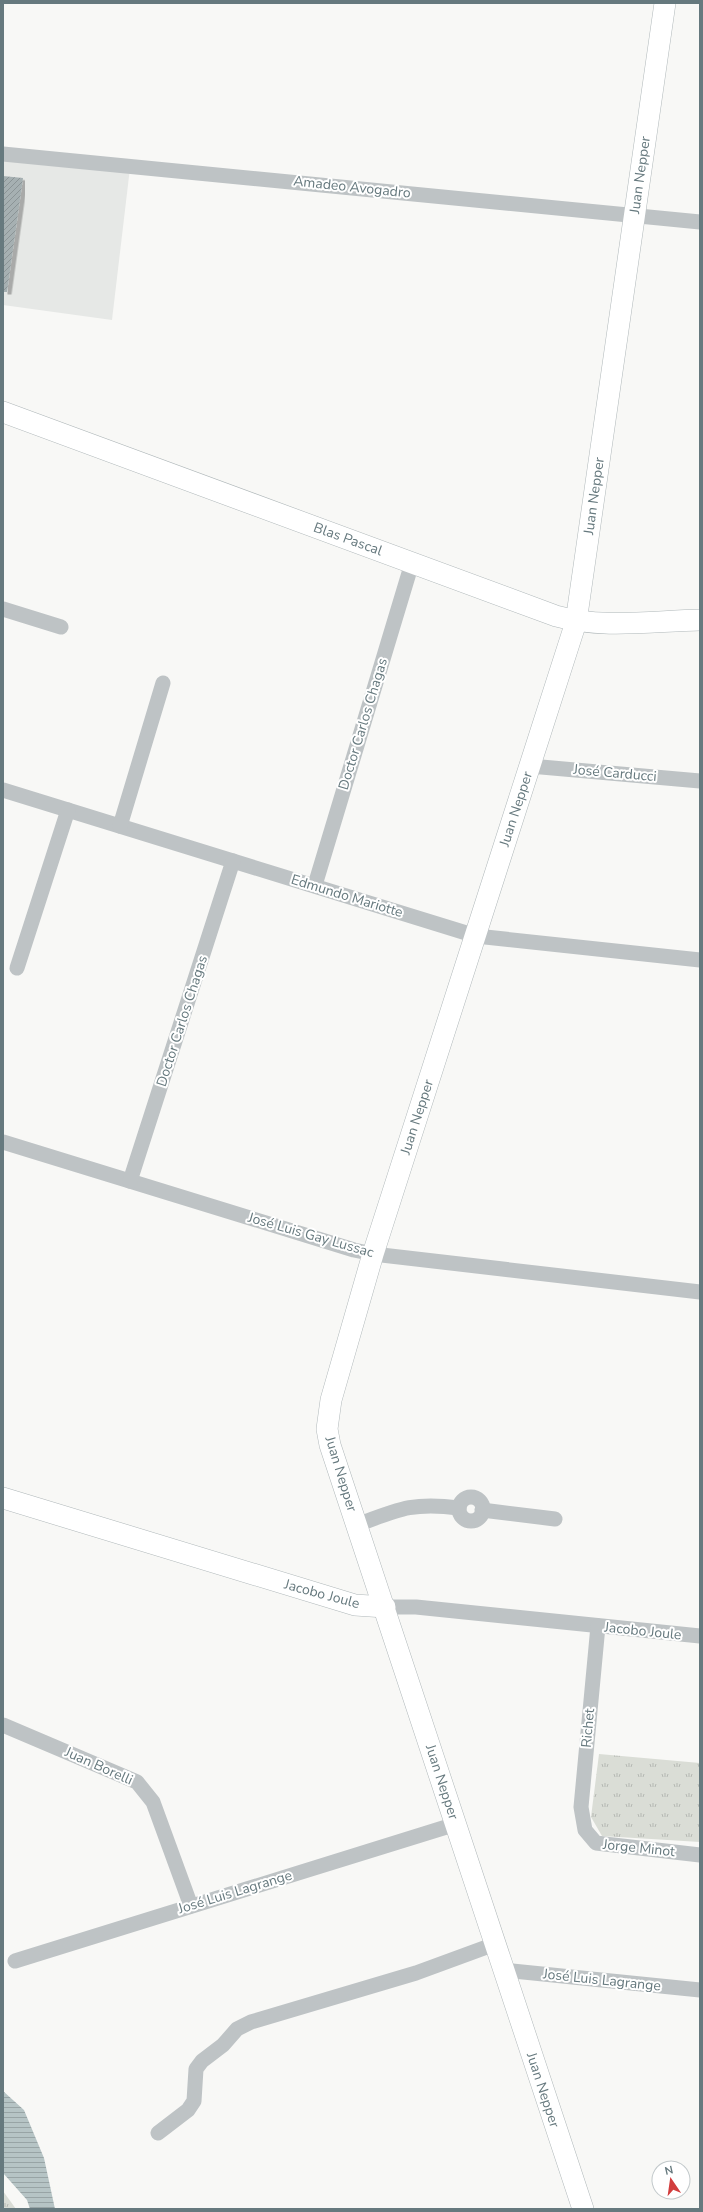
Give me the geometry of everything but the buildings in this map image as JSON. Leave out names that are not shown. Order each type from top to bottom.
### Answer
[{"type":"main road","name":"Juan Nepper","points":[[583,2209],[503,1970],[385,1607],[330,1445],[327,1429],[328,1413],[373,1254],[576,622],[665,3]]},
{"type":"main road","name":"Blas Pascal","points":[[3,412],[556,616],[576,622],[597,624],[700,620]]},
{"type":"main road","name":"Jacobo Joule","points":[[3,1498],[355,1605],[385,1607]]},
{"type":"street","name":"Amadeo Avogadro","points":[[3,154],[700,222]]},
{"type":"street","name":"Doctor Carlos Chagas","points":[[315,885],[412,563]]},
{"type":"street","points":[[3,609],[61,627]]},
{"type":"street","points":[[120,826],[163,683]]},
{"type":"street","name":"José Carducci","points":[[530,766],[700,781]]},
{"type":"street","name":"Edmundo Mariotte","points":[[3,790],[315,885],[476,936],[700,960]]},
{"type":"street","points":[[17,968],[68,810]]},
{"type":"street","name":"Doctor Carlos Chagas","points":[[130,1181],[233,861]]},
{"type":"street","name":"José Luis Gay Lussac","points":[[3,1142],[354,1250],[373,1254],[700,1292]]},
{"type":"street","points":[[357,1525],[410,1506],[433,1504],[459,1508],[460,1513],[467,1520],[477,1519],[482,1510],[556,1519]]},
{"type":"street","name":"Jacobo Joule","points":[[385,1607],[416,1607],[700,1636]]},
{"type":"street","name":"Richet","points":[[585,1830],[581,1807],[598,1626]]},
{"type":"street","name":"Juan Borelli","points":[[3,1725],[137,1782],[153,1802],[191,1906]]},
{"type":"street","name":"José Luis Lagrange","points":[[15,1962],[456,1824]]},
{"type":"street","name":"Jorge Minot","points":[[585,1830],[596,1843],[700,1855]]},
{"type":"street","points":[[158,2133],[188,2110],[194,2101],[196,2069],[202,2061],[223,2045],[238,2029],[251,2022],[416,1973],[495,1944]]},
{"type":"street","name":"José Luis Lagrange","points":[[503,1970],[700,1990]]},
{"type":"shaded area","points":[[3,156],[130,168],[112,320],[3,305]]},
{"type":"shaded area","points":[[3,2091],[24,2110],[44,2158],[55,2209],[30,2209],[27,2200],[3,2173]]},
{"type":"green space","points":[[599,1754],[700,1763],[700,1842],[602,1836],[591,1817]]},
{"type":"green space","points":[[3,2191],[16,2209],[3,2209]]}]
